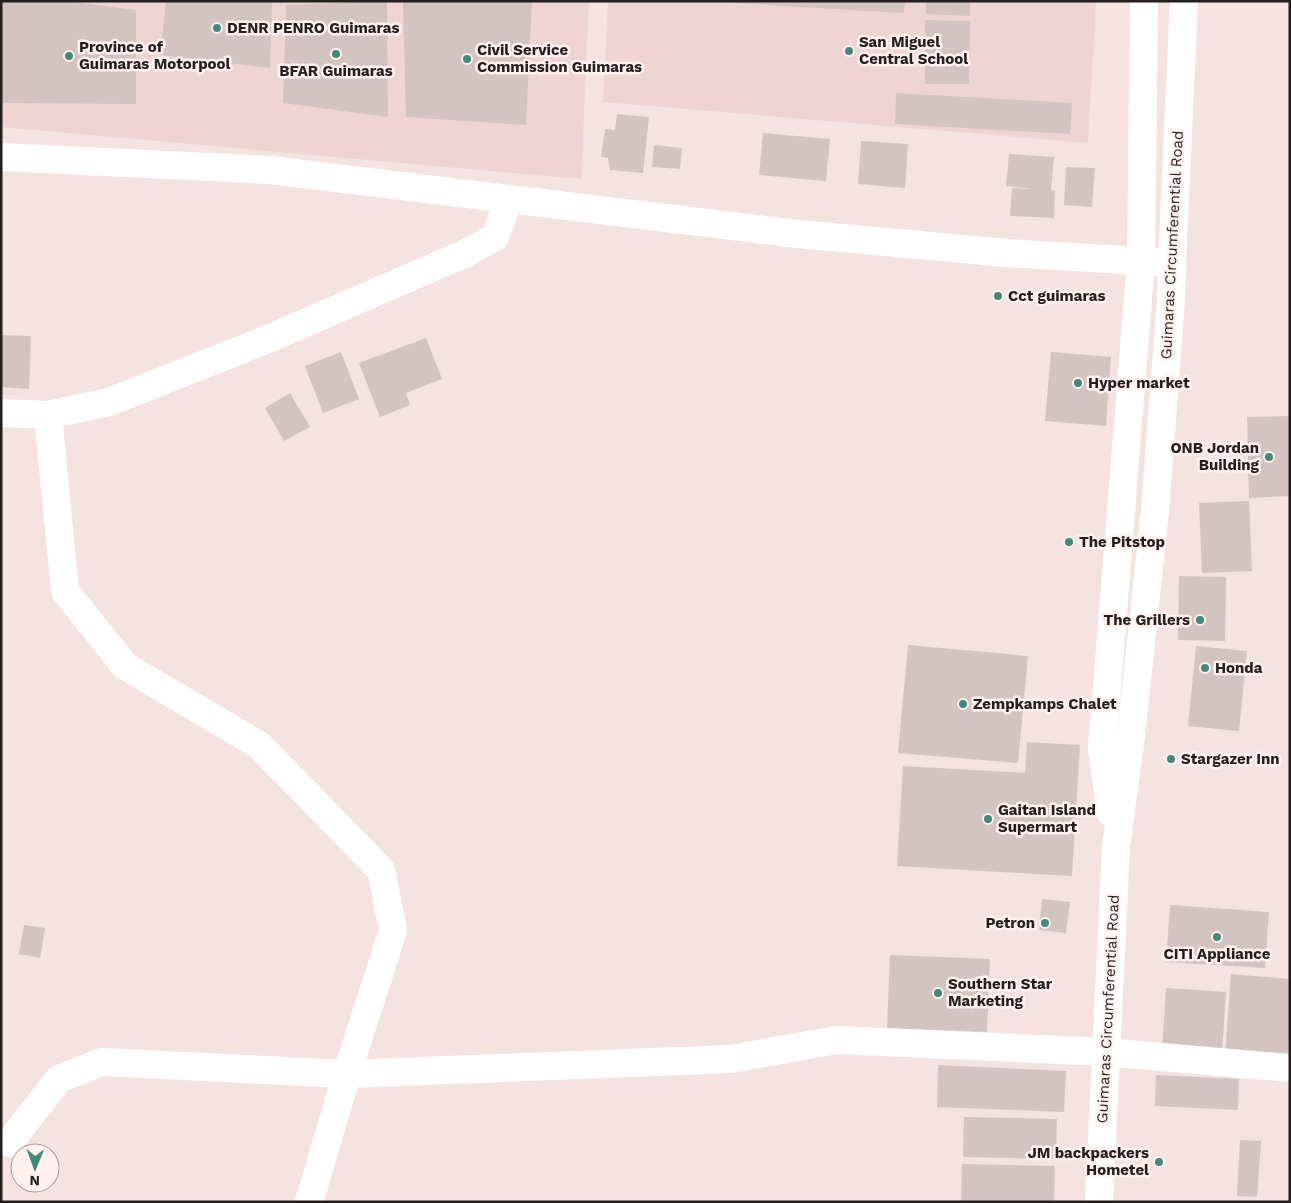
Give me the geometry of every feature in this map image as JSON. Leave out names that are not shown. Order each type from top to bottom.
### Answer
[{"type":"street","name":"Guimaras Circumferential Road","points":[[1116,847],[1102,749],[1141,262],[1144,1]]},
{"type":"street","name":"Guimaras Circumferential Road","points":[[1099,1202],[1116,847],[1131,736],[1155,512],[1171,299],[1184,1]]},
{"type":"street","points":[[1,157],[270,170],[808,235],[1007,253],[1172,263]]},
{"type":"street","points":[[1,413],[48,415],[109,402],[268,339],[464,254],[495,237],[509,199]]},
{"type":"street","points":[[48,415],[65,591],[125,666],[259,745],[381,870],[393,930],[309,1202]]},
{"type":"street","points":[[8,1143],[59,1079],[102,1062],[347,1074],[730,1059],[837,1040],[1105,1052],[1290,1068]]},
{"type":"shaded area","points":[[1,1],[589,1],[581,179],[1,127]]},
{"type":"shaded area","name":"San Miguel Central School","points":[[608,1],[1096,1],[1088,143],[603,102]]},
{"type":"building","name":"Province of Guimaras Motorpool","points":[[1,1],[66,1],[136,10],[136,104],[1,103]]},
{"type":"building","name":"DENR PENRO Guimaras","points":[[166,1],[272,1],[270,68],[160,55]]},
{"type":"building","name":"BFAR Guimaras","points":[[387,1],[388,117],[283,103],[286,5]]},
{"type":"building","name":"Civil Service Commission Guimaras","points":[[403,1],[532,1],[526,125],[406,117]]},
{"type":"building","points":[[734,1],[905,1],[904,13],[734,3]]},
{"type":"building","points":[[926,1],[970,1],[970,16],[926,14]]},
{"type":"building","points":[[925,20],[970,21],[969,84],[925,84]]},
{"type":"building","points":[[896,93],[1072,103],[1070,134],[895,124]]},
{"type":"building","points":[[617,114],[649,117],[643,173],[610,170],[608,158],[601,157],[605,129],[615,130]]},
{"type":"building","points":[[763,133],[830,139],[826,181],[759,175]]},
{"type":"building","points":[[861,141],[908,144],[905,188],[858,184]]},
{"type":"building","points":[[654,145],[682,148],[680,169],[652,167]]},
{"type":"building","points":[[1009,154],[1054,157],[1051,190],[1055,191],[1054,218],[1010,216],[1012,188],[1033,189],[1006,186]]},
{"type":"building","points":[[1066,167],[1095,168],[1092,207],[1064,205]]},
{"type":"building","points":[[1,335],[31,336],[29,389],[1,387]]},
{"type":"building","points":[[426,338],[442,379],[406,393],[410,405],[380,417],[359,363]]},
{"type":"building","points":[[341,352],[359,399],[323,413],[305,366]]},
{"type":"building","points":[[1051,352],[1111,357],[1106,426],[1045,421]]},
{"type":"building","points":[[290,393],[310,427],[284,441],[265,408]]},
{"type":"building","name":"ONB Jordan Building","points":[[1290,416],[1290,496],[1249,498],[1247,417]]},
{"type":"building","points":[[1249,501],[1252,571],[1202,573],[1199,503]]},
{"type":"building","points":[[1179,576],[1226,577],[1225,641],[1178,640]]},
{"type":"building","name":"Zempkamps Chalet","points":[[908,645],[1028,656],[1018,763],[898,753]]},
{"type":"building","points":[[1196,646],[1247,651],[1239,731],[1188,726]]},
{"type":"building","name":"Gaitan Island Supermart","points":[[1027,742],[1080,745],[1072,876],[897,866],[903,766],[1025,773]]},
{"type":"building","points":[[1042,899],[1070,902],[1066,933],[1039,930]]},
{"type":"building","name":"CITI Appliance","points":[[1170,905],[1269,912],[1265,968],[1166,962]]},
{"type":"building","points":[[24,925],[45,928],[40,958],[19,954]]},
{"type":"building","name":"Southern Star Marketing","points":[[890,955],[990,959],[987,1032],[887,1028]]},
{"type":"building","points":[[1231,974],[1290,979],[1290,1030],[1287,1059],[1225,1055]]},
{"type":"building","points":[[1166,988],[1226,992],[1222,1054],[1162,1050]]},
{"type":"building","points":[[938,1065],[1066,1071],[1064,1112],[937,1107]]},
{"type":"building","points":[[1156,1075],[1239,1079],[1238,1110],[1155,1106]]},
{"type":"building","points":[[964,1117],[1057,1119],[1056,1159],[963,1157]]},
{"type":"building","points":[[1240,1140],[1261,1141],[1257,1197],[1237,1196]]},
{"type":"building","points":[[962,1164],[1055,1166],[1054,1202],[961,1202]]},
{"type":"place","name":"DENR PENRO Guimaras","points":[[217,28]]},
{"type":"place","name":"San Miguel Central School","points":[[849,51]]},
{"type":"place","name":"BFAR Guimaras","points":[[336,54]]},
{"type":"place","name":"Province of Guimaras Motorpool","points":[[69,56]]},
{"type":"place","name":"Civil Service Commission Guimaras","points":[[467,59]]},
{"type":"place","name":"Cct guimaras","points":[[998,296]]},
{"type":"place","name":"Hyper market","points":[[1078,383]]},
{"type":"place","name":"ONB Jordan Building","points":[[1269,457]]},
{"type":"place","name":"The Pitstop","points":[[1069,542]]},
{"type":"place","name":"The Grillers","points":[[1200,620]]},
{"type":"place","name":"Honda","points":[[1205,668]]},
{"type":"place","name":"Zempkamps Chalet","points":[[963,704]]},
{"type":"place","name":"Stargazer Inn","points":[[1171,759]]},
{"type":"place","name":"Gaitan Island Supermart","points":[[988,819]]},
{"type":"place","name":"Petron","points":[[1045,923]]},
{"type":"place","name":"CITI Appliance","points":[[1217,937]]},
{"type":"place","name":"Southern Star Marketing","points":[[938,993]]},
{"type":"place","name":"JM backpackers Hometel","points":[[1159,1162]]}]
